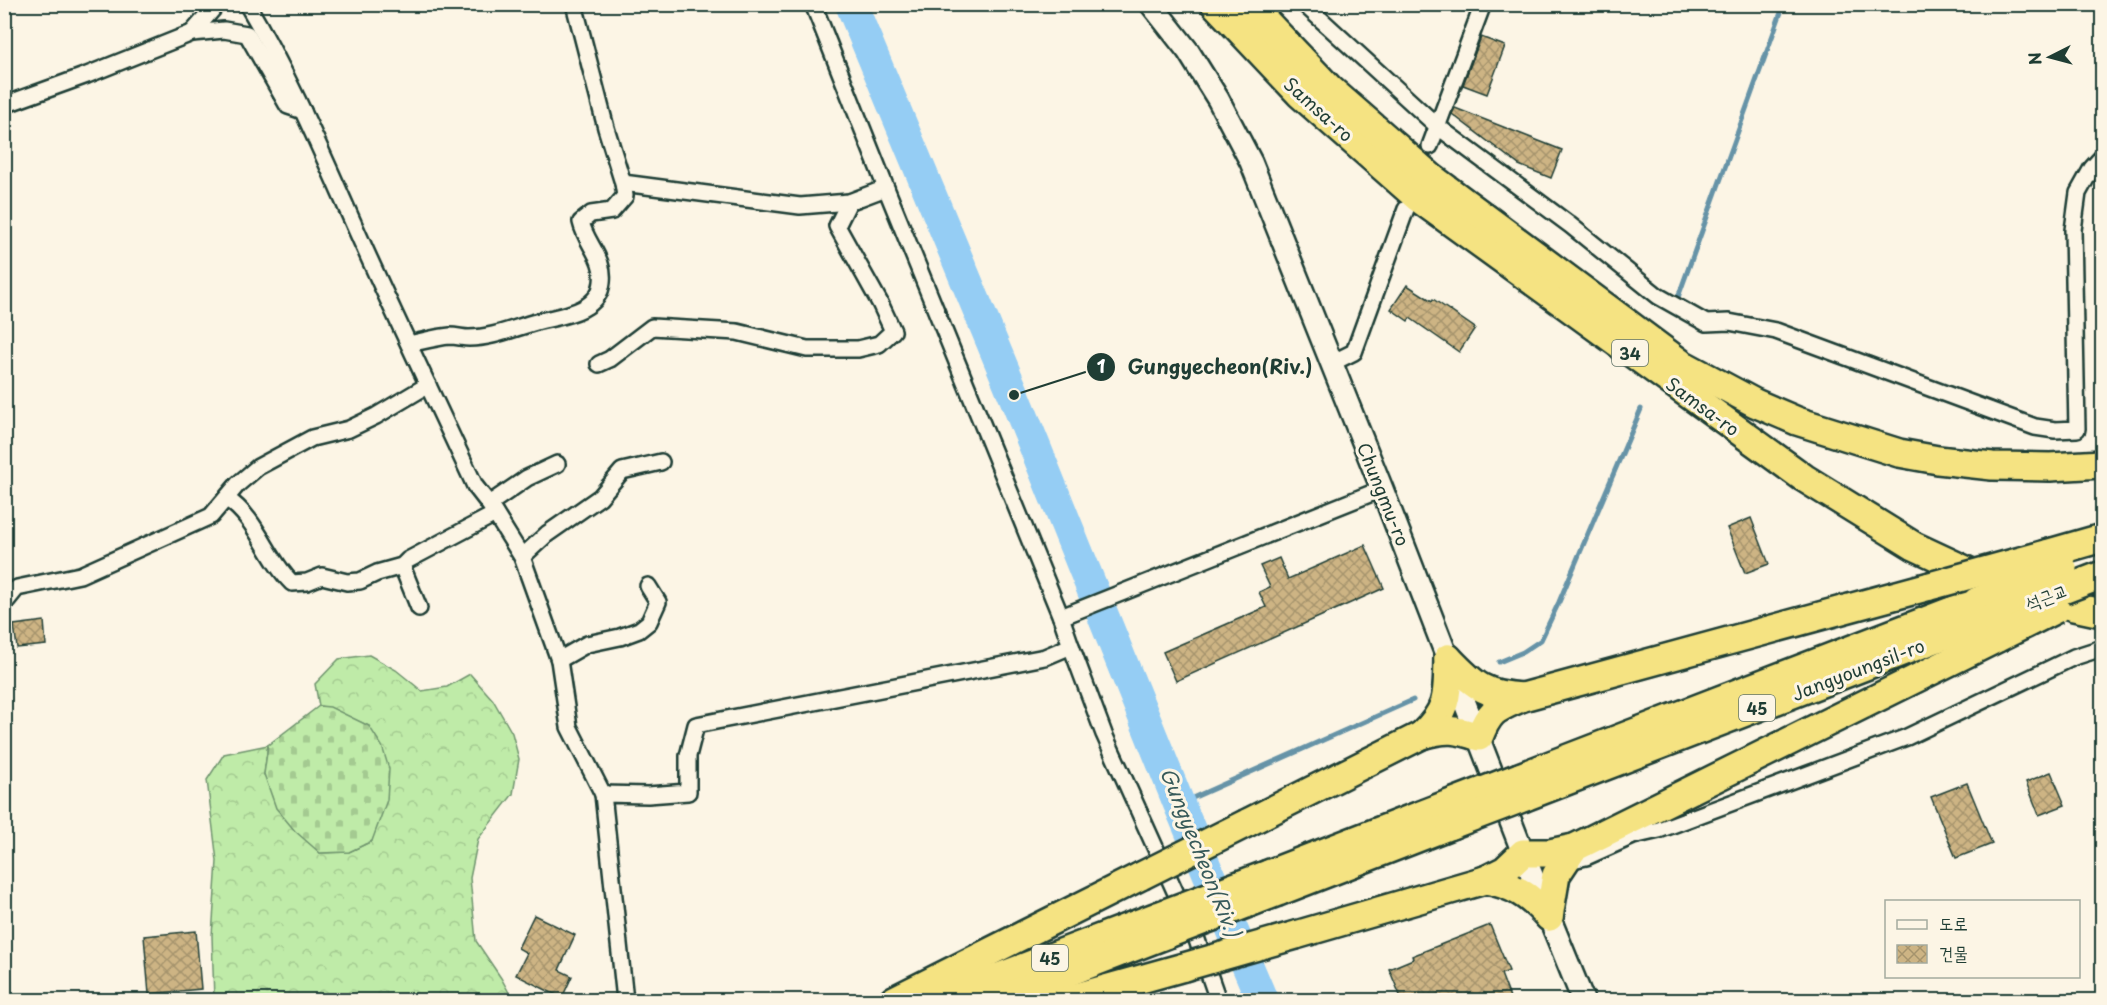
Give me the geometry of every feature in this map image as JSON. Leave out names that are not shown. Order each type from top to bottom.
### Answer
[{"type":"highway","name":"Samsa-ro","points":[[1215,4],[1300,94],[1418,198],[1804,478],[1914,546],[1988,581],[2074,607],[2103,613]]},
{"type":"highway","name":"Samsa-ro","points":[[1249,4],[1330,89],[1431,177],[1682,364],[1755,403],[1797,421],[1899,453],[1992,466],[2050,467],[2103,464]]},
{"type":"highway","points":[[894,1000],[1422,735],[1442,729],[1457,730],[1479,737],[1496,708],[1523,697],[1930,586],[2054,561],[2103,538]]},
{"type":"highway","name":"45","points":[[2054,561],[2103,551]]},
{"type":"highway","name":"석근교","points":[[1989,619],[2054,561]]},
{"type":"highway","name":"석근교","points":[[1989,619],[2103,575]]},
{"type":"highway","points":[[1549,917],[1556,875],[1570,855],[1989,619],[2103,586]]},
{"type":"highway","name":"Jangyoungsil-ro","points":[[1164,925],[1522,787],[1989,619]]},
{"type":"highway","points":[[1448,658],[1482,689],[1501,696],[1523,697]]},
{"type":"highway","points":[[1422,735],[1443,710],[1447,690],[1448,658]]},
{"type":"highway","points":[[1066,1000],[1485,880],[1505,870],[1523,853],[1570,855]]},
{"type":"highway","points":[[1485,880],[1506,884],[1526,895],[1549,917]]},
{"type":"highway","name":"45","points":[[939,1000],[1164,925]]},
{"type":"highway","name":"45","points":[[996,1000],[1164,925]]},
{"type":"street","points":[[192,33],[213,9],[214,4]]},
{"type":"street","points":[[247,4],[268,40],[303,111],[475,486],[522,557],[559,660],[569,727],[603,794],[625,1000]]},
{"type":"street","points":[[410,344],[452,336],[469,338],[502,333],[567,316],[586,306],[598,296],[603,270],[581,222],[591,214],[612,211],[625,196],[574,4]]},
{"type":"street","points":[[813,4],[1061,617],[1104,734],[1197,940],[1218,1000]]},
{"type":"street","name":"Chungmu-ro","points":[[1151,4],[1188,51],[1218,99],[1251,162],[1583,1000]]},
{"type":"street","points":[[1304,4],[1437,126],[1570,225],[1658,296],[1706,323],[1729,322],[1776,331],[2035,427],[2055,430],[2077,429],[2073,230],[2078,193],[2092,168],[2103,157]]},
{"type":"street","points":[[1430,147],[1483,4]]},
{"type":"street","points":[[4,105],[192,33],[224,30],[247,34],[288,106],[303,111]]},
{"type":"street","points":[[622,183],[800,206],[849,202],[886,188]]},
{"type":"street","points":[[599,364],[610,359],[652,327],[737,332],[807,349],[858,349],[879,344],[893,332],[880,303],[837,226],[849,202]]},
{"type":"street","points":[[1332,363],[1354,352],[1407,209]]},
{"type":"street","points":[[4,604],[17,588],[80,575],[211,516],[238,484],[267,462],[312,438],[349,429],[428,385]]},
{"type":"street","points":[[522,557],[547,534],[600,497],[622,471],[661,462]]},
{"type":"street","points":[[227,499],[237,506],[257,533],[281,573],[292,583],[307,582],[322,576],[347,582],[360,581],[377,573],[402,566],[408,560],[492,509],[527,478],[557,464]]},
{"type":"street","points":[[1061,617],[1382,489]]},
{"type":"street","points":[[402,566],[419,608]]},
{"type":"street","points":[[559,660],[587,644],[620,637],[639,630],[650,622],[658,602],[648,586]]},
{"type":"street","points":[[603,794],[648,795],[688,792],[688,756],[696,725],[1045,657],[1071,646]]},
{"type":"street","points":[[1570,855],[1586,857],[1633,836],[1659,830],[1907,737],[2074,657],[2103,648]]},
{"type":"green space","points":[[369,655],[396,670],[422,691],[447,687],[470,674],[493,700],[512,733],[519,759],[513,794],[478,839],[470,878],[476,941],[513,1000],[214,1000],[212,936],[217,861],[207,780],[224,754],[268,745],[264,775],[320,853],[349,852],[372,841],[369,726],[330,708],[319,706],[315,684],[339,659]]},
{"type":"green space","points":[[319,706],[330,707],[369,726],[382,746],[389,769],[387,800],[372,841],[349,852],[320,853],[295,831],[276,808],[264,774],[268,745]]},
{"type":"building","points":[[1481,37],[1505,46],[1487,94],[1463,85]]},
{"type":"building","points":[[1455,108],[1562,150],[1551,178],[1519,165],[1452,114]]},
{"type":"building","points":[[1407,285],[1432,301],[1433,299],[1475,328],[1459,352],[1410,318],[1408,321],[1391,309]]},
{"type":"building","points":[[1751,518],[1769,564],[1745,573],[1727,528]]},
{"type":"building","points":[[1365,545],[1384,588],[1176,681],[1163,652],[1266,607],[1259,592],[1270,587],[1260,566],[1279,558],[1288,579]]},
{"type":"building","points":[[44,621],[46,645],[17,648],[14,625]]},
{"type":"building","points":[[2051,772],[2065,805],[2039,815],[2026,782]]},
{"type":"building","points":[[1967,783],[1992,844],[1956,858],[1931,797]]},
{"type":"building","points":[[534,915],[575,935],[559,970],[572,976],[562,998],[516,975],[527,953],[518,948]]},
{"type":"building","points":[[1490,925],[1509,971],[1501,974],[1511,1000],[1402,1000],[1389,969],[1413,959],[1412,956]]},
{"type":"building","points":[[196,931],[201,989],[149,994],[144,936]]},
{"type":"waterway","name":"Gungyecheon(Riv.)","points":[[851,4],[1014,395],[1179,804],[1262,1000]]},
{"type":"waterway","points":[[1677,300],[1784,4]]},
{"type":"waterway","points":[[1499,662],[1523,652],[1541,640],[1641,409]]},
{"type":"waterway","points":[[1179,804],[1413,700]]},
{"type":"place","name":"Gungyecheon(Riv.)","points":[[1014,395]]}]
